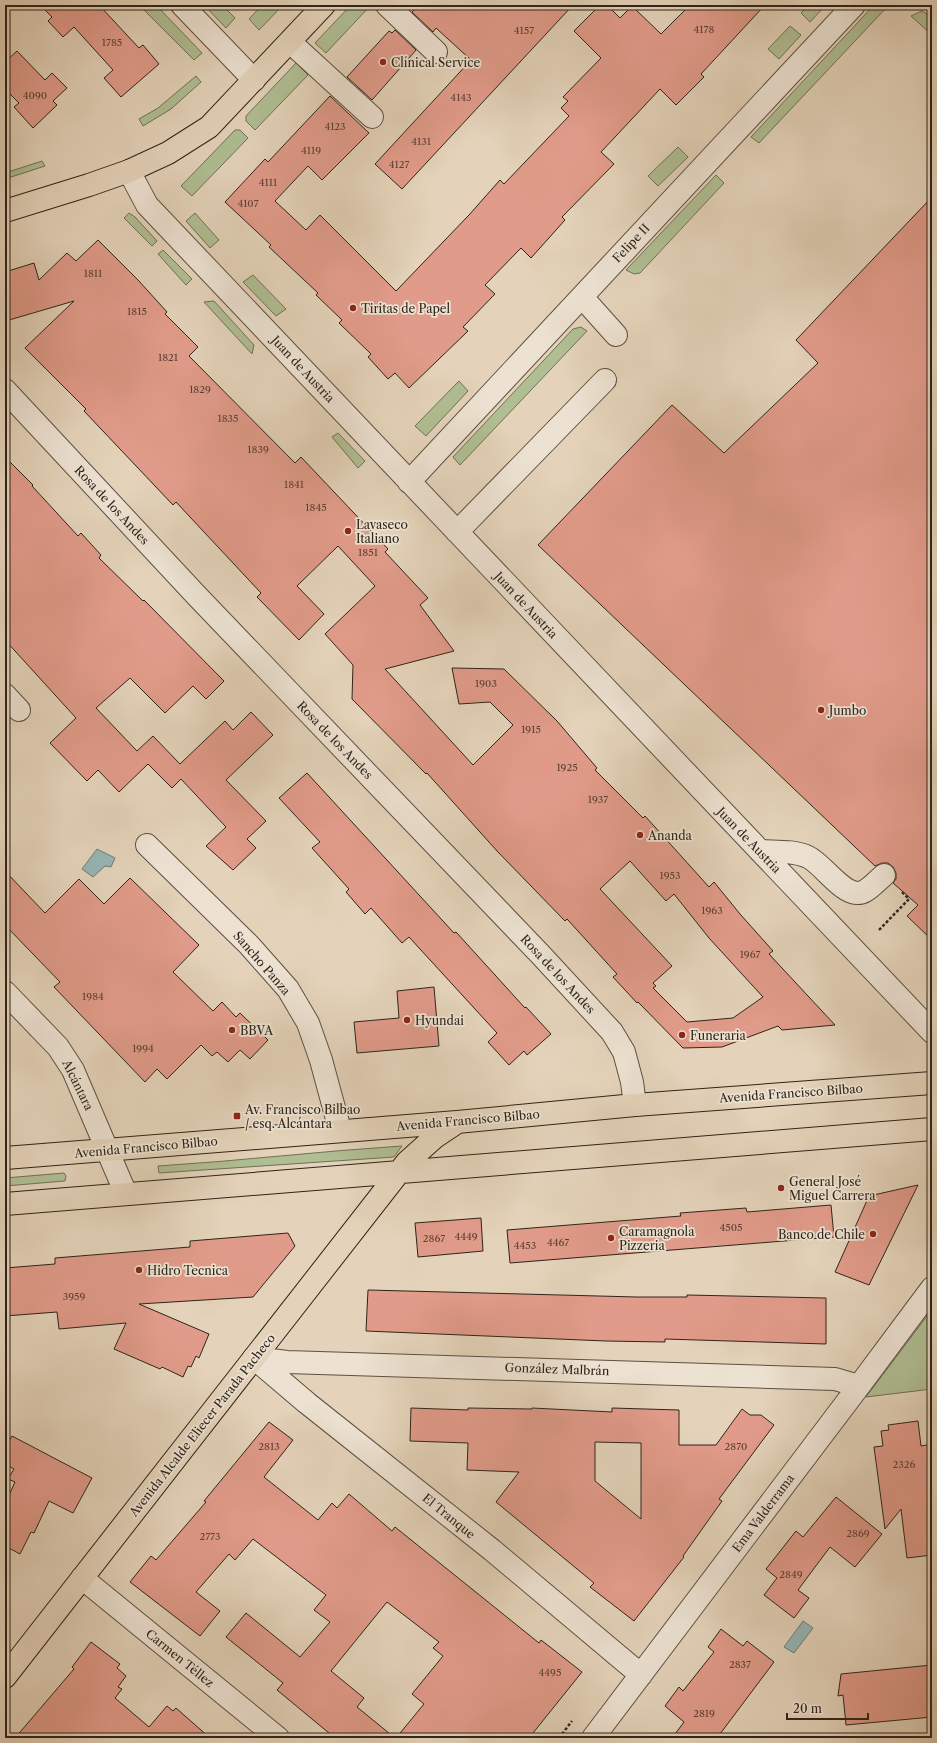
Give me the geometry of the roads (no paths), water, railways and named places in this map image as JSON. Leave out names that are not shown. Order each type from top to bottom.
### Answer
[{"type":"main road","points":[[5,211],[89,185],[129,170],[168,153],[209,127],[324,5]]},
{"type":"main road","name":"Avenida Francisco Bilbao","points":[[5,1158],[340,1130],[457,1122],[635,1105],[932,1083]]},
{"type":"main road","points":[[901,1132],[932,1113]]},
{"type":"main road","name":"Avenida Alcalde Eliecer Parada Pacheco","points":[[5,1677],[414,1154],[457,1122]]},
{"type":"main road","points":[[5,1204],[932,1130]]},
{"type":"street","points":[[182,5],[254,80]]},
{"type":"street","points":[[387,5],[436,52]]},
{"type":"street","name":"Felipe II","points":[[409,482],[854,5]]},
{"type":"street","points":[[290,42],[372,117]]},
{"type":"street","name":"Juan de Austria","points":[[129,170],[147,205],[932,1032]]},
{"type":"street","points":[[582,297],[616,335]]},
{"type":"street","points":[[457,532],[606,380]]},
{"type":"street","name":"Rosa de los Andes","points":[[5,390],[192,590],[540,954],[612,1032],[624,1052],[632,1082],[635,1105]]},
{"type":"street","name":"Sancho Panza","points":[[147,845],[249,945],[288,989],[308,1023],[321,1060],[340,1130]]},
{"type":"street","points":[[760,851],[796,853],[808,857],[816,862],[845,889],[857,894],[864,891],[884,875]]},
{"type":"street","name":"Alcántara","points":[[5,992],[58,1047],[73,1070],[126,1194]]},
{"type":"street","name":"Ema Valderrama","points":[[593,1738],[642,1675],[932,1288]]},
{"type":"street","name":"González Malbrán","points":[[254,1358],[287,1362],[835,1379],[859,1386]]},
{"type":"street","name":"El Tranque","points":[[254,1358],[307,1403],[492,1550],[642,1675]]},
{"type":"street","name":"Carmen Téllez","points":[[82,1578],[278,1738]]},
{"type":"water","points":[[97,849],[115,858],[111,867],[105,866],[93,877],[82,869]]},
{"type":"water","points":[[803,1621],[813,1628],[794,1653],[784,1647]]},
{"type":"place","name":"Clínical Service","points":[[383,62]]},
{"type":"place","name":"Tiritas de Papel","points":[[353,308]]},
{"type":"place","name":"Lavaseco Italiano","points":[[348,531]]},
{"type":"place","name":"Jumbo","points":[[821,710]]},
{"type":"place","name":"Ananda","points":[[640,835]]},
{"type":"place","name":"Hyundai","points":[[407,1020]]},
{"type":"place","name":"BBVA","points":[[232,1030]]},
{"type":"place","name":"Funeraria","points":[[682,1035]]},
{"type":"place","name":"Av. Francisco Bilbao / esq. Alcántara","points":[[237,1116]]},
{"type":"place","name":"General José Miguel Carrera","points":[[781,1188]]},
{"type":"place","name":"Banco de Chile","points":[[873,1234]]},
{"type":"place","name":"Caramagnola Pizzeria","points":[[611,1238]]},
{"type":"place","name":"Hidro Tecnica","points":[[139,1270]]}]
